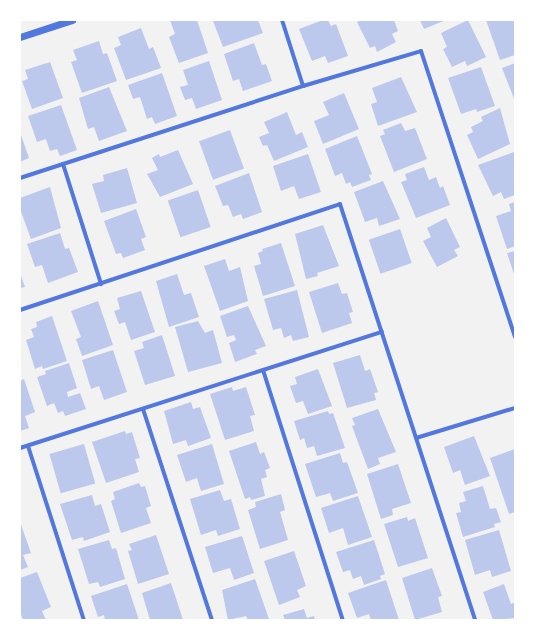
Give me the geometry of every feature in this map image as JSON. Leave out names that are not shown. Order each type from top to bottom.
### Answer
[{"type":"street","points":[[20,37],[72,20]]},
{"type":"street","points":[[282,20],[303,86]]},
{"type":"street","points":[[20,178],[303,86],[421,51],[515,336]]},
{"type":"street","points":[[63,164],[101,284]]},
{"type":"street","points":[[20,310],[340,204],[474,620]]},
{"type":"street","points":[[20,448],[382,332]]},
{"type":"street","points":[[262,370],[343,620]]},
{"type":"street","points":[[416,438],[515,408]]},
{"type":"street","points":[[143,409],[212,620]]},
{"type":"street","points":[[28,446],[84,620]]},
{"type":"building","points":[[170,20],[197,20],[208,53],[179,63],[169,37],[175,34]]},
{"type":"building","points":[[258,20],[263,33],[223,47],[213,21]]},
{"type":"building","points":[[323,20],[328,20],[331,26],[336,24],[348,56],[328,63],[325,56],[312,61],[299,29]]},
{"type":"building","points":[[362,20],[394,20],[398,31],[392,34],[396,42],[377,52],[375,46],[370,48],[357,22]]},
{"type":"building","points":[[420,20],[446,20],[424,29]]},
{"type":"building","points":[[468,20],[486,57],[467,66],[465,61],[452,67],[443,49],[447,47],[441,33]]},
{"type":"building","points":[[486,20],[515,20],[515,55],[500,60]]},
{"type":"building","points":[[141,28],[149,49],[153,47],[161,68],[126,80],[114,48],[121,45],[118,37]]},
{"type":"building","points":[[99,41],[103,54],[107,53],[117,81],[82,93],[71,62],[77,60],[73,50]]},
{"type":"building","points":[[254,43],[262,65],[266,64],[272,81],[243,91],[239,79],[233,81],[224,54]]},
{"type":"building","points":[[209,61],[222,100],[196,109],[192,98],[185,100],[180,87],[188,85],[183,70]]},
{"type":"building","points":[[50,62],[63,98],[32,109],[22,81],[28,79],[25,70]]},
{"type":"building","points":[[515,63],[515,101],[502,68]]},
{"type":"building","points":[[481,67],[495,106],[477,112],[476,109],[461,114],[448,78]]},
{"type":"building","points":[[162,73],[177,116],[155,124],[152,117],[147,119],[140,97],[133,99],[128,85]]},
{"type":"building","points":[[401,77],[417,112],[378,126],[371,104],[377,102],[372,88]]},
{"type":"building","points":[[109,87],[127,131],[99,141],[94,127],[88,129],[79,98]]},
{"type":"building","points":[[344,93],[359,129],[323,144],[314,121],[329,115],[323,102]]},
{"type":"building","points":[[61,105],[77,150],[60,156],[57,149],[50,151],[46,139],[37,142],[28,116]]},
{"type":"building","points":[[500,108],[510,144],[478,159],[467,135],[473,132],[471,127],[483,121],[481,117]]},
{"type":"building","points":[[287,112],[296,135],[302,132],[308,147],[274,161],[267,145],[263,146],[259,137],[269,133],[264,122]]},
{"type":"building","points":[[401,123],[405,131],[415,128],[427,159],[394,172],[380,136],[385,134],[383,130]]},
{"type":"building","points":[[230,130],[244,169],[213,180],[199,141]]},
{"type":"building","points":[[20,132],[29,158],[20,162]]},
{"type":"building","points":[[357,136],[372,174],[369,175],[371,180],[352,187],[350,182],[346,184],[342,173],[335,176],[325,149]]},
{"type":"building","points":[[178,150],[193,184],[160,197],[147,174],[158,170],[152,158],[159,154],[160,157]]},
{"type":"building","points":[[514,152],[515,195],[504,199],[501,192],[493,196],[478,165]]},
{"type":"building","points":[[308,154],[321,192],[299,199],[294,186],[281,191],[273,166]]},
{"type":"building","points":[[424,167],[429,180],[436,177],[440,188],[443,186],[450,205],[416,218],[401,182],[407,180],[405,174]]},
{"type":"building","points":[[127,168],[137,203],[101,213],[92,184],[104,181],[103,175]]},
{"type":"building","points":[[249,173],[262,212],[243,219],[241,214],[233,217],[228,205],[223,206],[215,186]]},
{"type":"building","points":[[383,181],[400,219],[379,226],[377,218],[365,222],[354,192]]},
{"type":"building","points":[[50,187],[61,228],[31,239],[20,209],[20,198]]},
{"type":"building","points":[[198,190],[211,227],[180,237],[168,200]]},
{"type":"building","points":[[515,202],[515,246],[507,249],[496,216],[511,211],[509,204]]},
{"type":"building","points":[[136,209],[146,237],[141,239],[145,250],[123,258],[121,253],[116,254],[104,221]]},
{"type":"building","points":[[446,218],[460,247],[454,250],[458,256],[437,267],[423,241],[431,237],[427,228]]},
{"type":"building","points":[[323,225],[339,266],[317,273],[318,276],[306,279],[295,234]]},
{"type":"building","points":[[400,229],[412,263],[381,274],[369,240]]},
{"type":"building","points":[[60,233],[65,249],[69,248],[78,272],[48,283],[42,265],[35,267],[27,244]]},
{"type":"building","points":[[281,243],[295,286],[263,296],[254,266],[261,264],[258,253],[263,251],[262,249]]},
{"type":"building","points":[[515,251],[515,277],[507,253]]},
{"type":"building","points":[[225,259],[229,271],[240,267],[248,301],[220,311],[204,266]]},
{"type":"building","points":[[20,273],[25,287],[20,288]]},
{"type":"building","points":[[177,274],[184,295],[191,293],[199,317],[169,327],[156,281]]},
{"type":"building","points":[[338,283],[342,294],[347,293],[353,312],[349,313],[352,323],[322,333],[309,292]]},
{"type":"building","points":[[297,290],[309,337],[293,341],[291,335],[284,338],[281,328],[273,330],[264,299]]},
{"type":"building","points":[[141,291],[155,332],[131,340],[125,322],[119,324],[114,311],[120,309],[117,298]]},
{"type":"building","points":[[98,301],[113,345],[82,356],[76,339],[81,337],[71,311]]},
{"type":"building","points":[[248,306],[266,346],[255,350],[257,354],[235,362],[229,343],[236,340],[234,335],[227,337],[220,316]]},
{"type":"building","points":[[52,316],[67,361],[43,369],[42,366],[35,369],[26,340],[34,337],[31,329],[37,327],[36,322]]},
{"type":"building","points":[[198,321],[205,333],[213,330],[222,363],[188,372],[175,327]]},
{"type":"building","points":[[162,335],[175,376],[145,385],[134,351],[144,348],[142,342]]},
{"type":"building","points":[[113,350],[127,392],[104,400],[99,386],[91,389],[82,360]]},
{"type":"building","points":[[360,355],[365,371],[370,369],[378,392],[374,393],[376,400],[347,408],[333,363]]},
{"type":"building","points":[[69,363],[77,388],[67,392],[68,397],[80,393],[86,409],[65,416],[63,411],[58,413],[54,403],[47,406],[37,377],[46,374],[45,371]]},
{"type":"building","points":[[318,369],[332,406],[308,414],[303,401],[296,403],[290,386],[297,384],[295,377]]},
{"type":"building","points":[[24,379],[35,412],[25,416],[29,428],[20,431],[20,381]]},
{"type":"building","points":[[232,387],[233,391],[246,387],[255,415],[250,416],[254,431],[225,440],[210,394]]},
{"type":"building","points":[[191,402],[193,409],[200,407],[211,438],[188,446],[186,440],[173,444],[164,411]]},
{"type":"building","points":[[378,409],[396,452],[378,458],[380,464],[368,469],[352,426],[355,425],[352,418]]},
{"type":"building","points":[[328,411],[329,414],[333,413],[345,448],[317,456],[314,446],[307,448],[304,438],[300,440],[294,421]]},
{"type":"building","points":[[125,431],[126,434],[132,432],[140,458],[135,459],[139,472],[106,483],[92,442]]},
{"type":"building","points":[[474,436],[490,476],[465,485],[460,470],[453,473],[444,447]]},
{"type":"building","points":[[256,442],[260,454],[264,452],[270,468],[265,470],[267,477],[261,479],[265,496],[251,500],[250,497],[245,499],[229,451]]},
{"type":"building","points":[[84,444],[95,483],[61,493],[49,454]]},
{"type":"building","points":[[212,444],[224,484],[201,491],[197,478],[186,482],[177,455]]},
{"type":"building","points":[[515,449],[515,512],[509,514],[490,458]]},
{"type":"building","points":[[340,453],[343,463],[347,462],[358,493],[333,501],[330,493],[316,497],[305,464]]},
{"type":"building","points":[[398,464],[411,503],[392,509],[393,515],[381,519],[367,474]]},
{"type":"building","points":[[139,483],[141,487],[145,486],[151,506],[146,508],[151,523],[121,533],[111,501],[115,499],[113,492]]},
{"type":"building","points":[[483,486],[490,509],[496,508],[501,522],[494,524],[495,527],[463,537],[456,513],[461,512],[459,503],[466,501],[463,492]]},
{"type":"building","points":[[220,490],[224,501],[231,499],[240,529],[218,536],[216,530],[201,535],[190,499]]},
{"type":"building","points":[[281,494],[285,510],[280,512],[288,540],[260,549],[248,510],[256,507],[255,502]]},
{"type":"building","points":[[92,495],[95,506],[101,504],[110,532],[84,541],[83,537],[72,540],[60,504]]},
{"type":"building","points":[[358,496],[372,537],[348,545],[343,528],[329,533],[321,508]]},
{"type":"building","points":[[407,517],[408,521],[415,518],[428,558],[398,567],[384,524]]},
{"type":"building","points":[[20,522],[31,553],[23,555],[28,567],[20,570]]},
{"type":"building","points":[[499,530],[511,571],[492,577],[490,570],[475,575],[465,540]]},
{"type":"building","points":[[156,535],[169,574],[138,584],[128,551],[132,550],[129,544]]},
{"type":"building","points":[[242,536],[254,573],[234,580],[230,568],[213,573],[205,547]]},
{"type":"building","points":[[109,540],[112,549],[116,548],[125,579],[100,587],[98,582],[89,584],[78,549]]},
{"type":"building","points":[[374,540],[385,574],[380,576],[381,579],[364,585],[361,576],[353,579],[350,570],[343,572],[336,552]]},
{"type":"building","points":[[294,551],[306,586],[297,590],[300,597],[279,605],[264,561]]},
{"type":"building","points":[[432,568],[442,596],[438,597],[442,612],[415,620],[402,578]]},
{"type":"building","points":[[37,572],[51,607],[42,611],[46,620],[23,620],[20,612],[20,578]]},
{"type":"building","points":[[255,579],[269,619],[248,620],[246,616],[228,620],[222,590]]},
{"type":"building","points":[[386,580],[399,620],[371,620],[369,614],[357,618],[348,593]]},
{"type":"building","points":[[171,583],[183,620],[150,620],[142,593]]},
{"type":"building","points":[[127,584],[139,620],[105,620],[104,615],[98,617],[91,596]]},
{"type":"building","points":[[504,584],[511,604],[515,602],[515,618],[493,620],[483,592]]},
{"type":"building","points":[[304,609],[307,618],[314,616],[315,620],[285,620],[283,615]]}]
